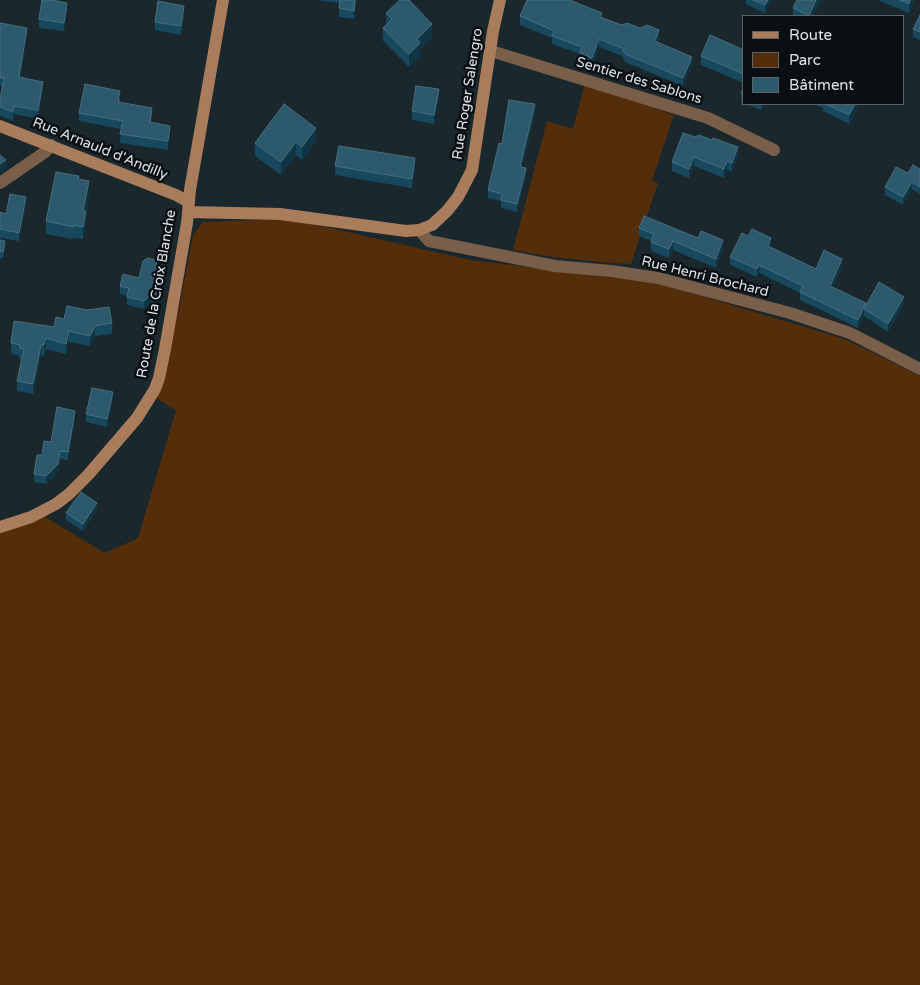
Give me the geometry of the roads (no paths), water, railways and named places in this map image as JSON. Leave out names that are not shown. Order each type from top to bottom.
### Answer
[{"type":"main road","name":"Route de la Croix Blanche","points":[[0,527],[31,517],[56,504],[69,494],[111,448],[147,403],[159,378],[223,0]]},
{"type":"main road","name":"Rue Roger Salengro","points":[[419,230],[432,225],[448,212],[472,170],[491,51],[492,31],[500,0]]},
{"type":"main road","name":"Rue Arnauld d'Andilly","points":[[0,126],[176,195],[188,207]]},
{"type":"main road","points":[[188,207],[280,214],[406,231],[419,230]]},
{"type":"street","name":"Sentier des Sablons","points":[[491,51],[708,118],[774,150]]},
{"type":"street","points":[[0,183],[45,152],[51,145]]},
{"type":"street","name":"Rue Henri Brochard","points":[[419,230],[429,241],[481,253],[555,266],[611,271],[658,278],[790,313],[850,333],[920,369]]}]
